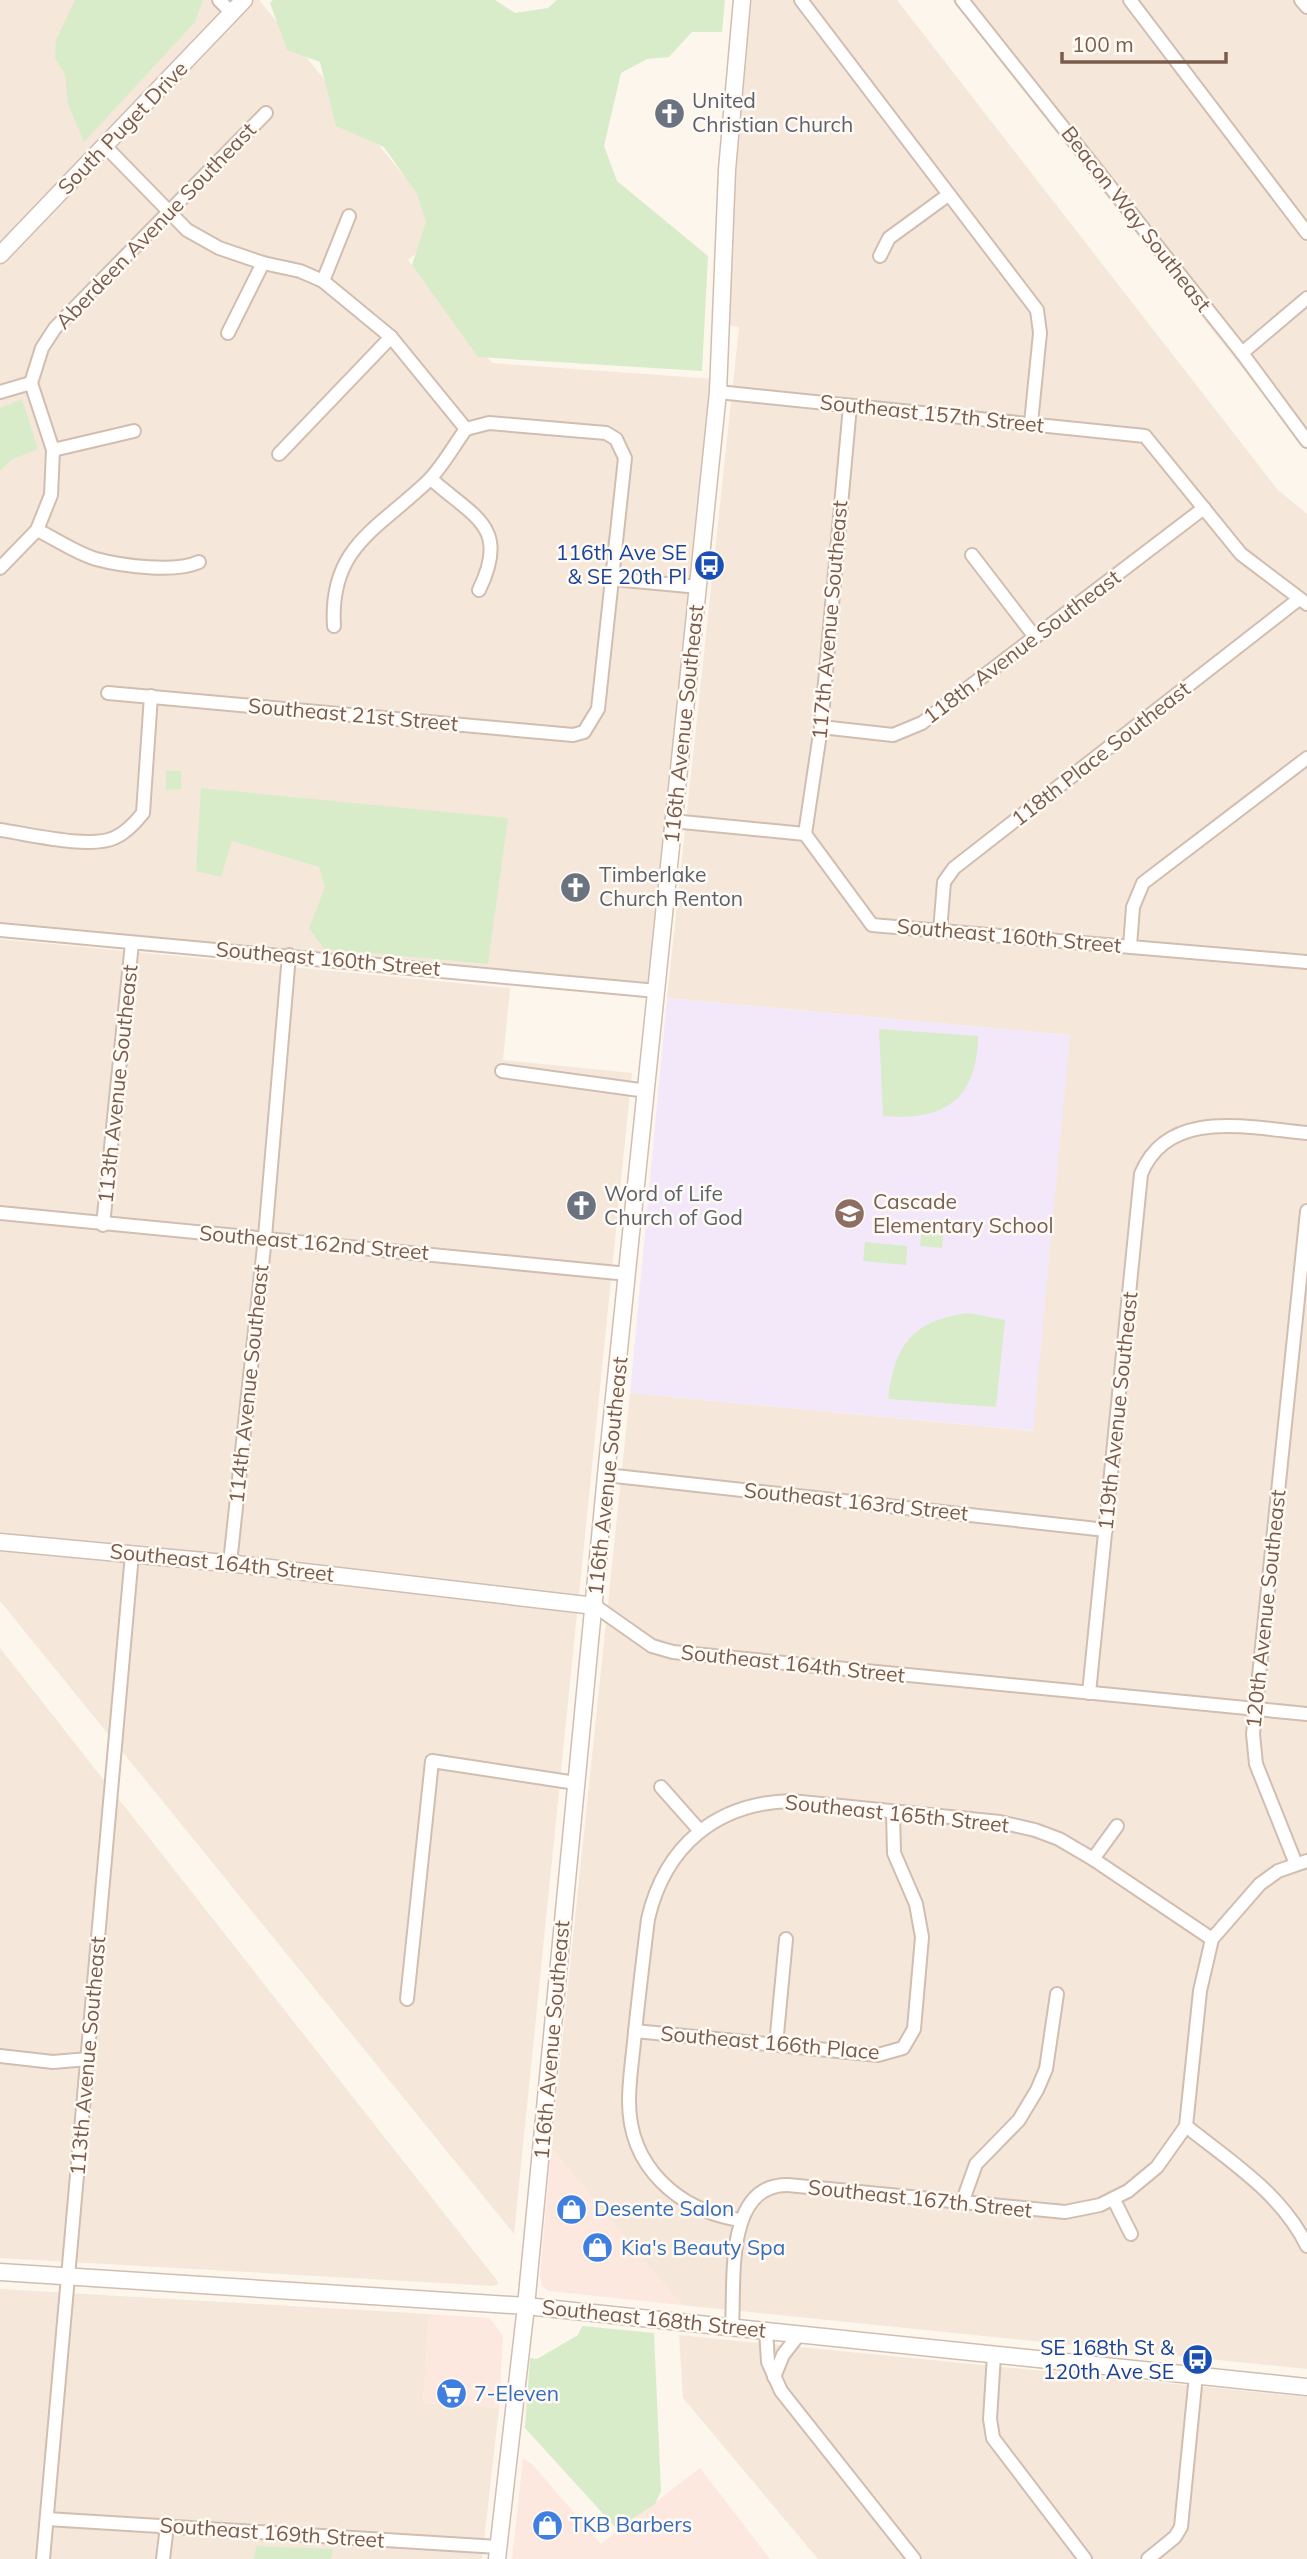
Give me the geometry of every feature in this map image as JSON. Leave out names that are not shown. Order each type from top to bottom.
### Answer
[{"type":"street","points":[[219,0],[232,13]]},
{"type":"street","name":"South Puget Drive","points":[[0,255],[244,0]]},
{"type":"street","name":"116th Avenue Southeast","points":[[497,2553],[526,2306],[606,1475],[718,393],[727,170],[742,0]]},
{"type":"street","points":[[801,0],[1037,310],[1040,333],[1031,424]]},
{"type":"street","name":"Beacon Way Southeast","points":[[962,0],[1242,354],[1307,441]]},
{"type":"street","points":[[1130,0],[1307,233]]},
{"type":"street","points":[[1301,0],[1307,7]]},
{"type":"street","name":"Aberdeen Avenue Southeast","points":[[31,383],[43,348],[55,328],[266,113]]},
{"type":"street","points":[[106,147],[187,230],[219,248],[263,263],[300,271],[323,281],[391,337],[466,429]]},
{"type":"street","points":[[880,256],[889,238],[948,195]]},
{"type":"street","points":[[323,281],[349,216]]},
{"type":"street","points":[[228,333],[263,263]]},
{"type":"street","points":[[1242,354],[1307,298]]},
{"type":"street","points":[[278,454],[391,337]]},
{"type":"street","points":[[0,392],[31,383],[53,450],[51,495],[37,530],[0,568]]},
{"type":"street","name":"Southeast 157th Street","points":[[718,393],[1145,436],[1204,508]]},
{"type":"street","name":"117th Avenue Southeast","points":[[805,834],[821,727],[850,406]]},
{"type":"street","points":[[334,626],[335,585],[344,563],[361,541],[431,479],[466,429],[489,424],[606,433],[616,439],[625,458],[613,579],[699,587]]},
{"type":"street","points":[[53,450],[134,430]]},
{"type":"street","points":[[431,479],[490,535],[494,551],[491,566],[479,590]]},
{"type":"street","points":[[1204,508],[1241,554],[1303,601]]},
{"type":"street","name":"118th Avenue Southeast","points":[[821,727],[893,734],[910,730],[1204,508]]},
{"type":"street","points":[[37,530],[94,558],[113,562],[184,569],[199,562]]},
{"type":"street","points":[[972,555],[1035,637]]},
{"type":"street","name":"Southeast 21st Street","points":[[108,694],[573,735],[584,732],[593,722],[598,709],[613,579]]},
{"type":"street","name":"118th Place Southeast","points":[[940,931],[944,882],[954,868],[1303,601]]},
{"type":"street","points":[[0,830],[97,842],[114,838],[131,828],[143,813],[151,696]]},
{"type":"street","points":[[1130,946],[1133,907],[1143,883],[1307,758]]},
{"type":"street","points":[[672,821],[805,834]]},
{"type":"street","name":"Southeast 160th Street","points":[[805,834],[872,925],[1307,962]]},
{"type":"street","name":"Southeast 160th Street","points":[[0,930],[657,991]]},
{"type":"street","name":"113th Avenue Southeast","points":[[103,1225],[132,943]]},
{"type":"street","name":"114th Avenue Southeast","points":[[230,1563],[265,1237],[289,955]]},
{"type":"street","points":[[502,1071],[647,1091]]},
{"type":"street","name":"119th Avenue Southeast","points":[[1089,1692],[1141,1174],[1146,1160],[1167,1139],[1195,1128],[1214,1125],[1307,1133]]},
{"type":"street","name":"120th Avenue Southeast","points":[[1186,2126],[1200,1992],[1212,1939],[1259,1884],[1302,1862],[1256,1764],[1253,1748],[1254,1710],[1307,1211]]},
{"type":"street","name":"Southeast 162nd Street","points":[[0,1213],[628,1274]]},
{"type":"street","name":"Southeast 163rd Street","points":[[606,1475],[1106,1530]]},
{"type":"street","name":"Southeast 164th Street","points":[[0,1542],[230,1563],[595,1606],[652,1646],[673,1653],[1307,1714]]},
{"type":"street","name":"113th Avenue Southeast","points":[[43,2559],[132,1554]]},
{"type":"street","points":[[407,1999],[432,1761],[576,1783]]},
{"type":"street","points":[[661,1787],[700,1831]]},
{"type":"street","name":"Southeast 165th Street","points":[[739,2220],[713,2216],[680,2200],[665,2187],[644,2157],[635,2136],[629,2104],[635,2031],[653,1897],[674,1857],[700,1831],[732,1812],[753,1804],[773,1802],[1017,1825],[1059,1839],[1212,1939]]},
{"type":"street","name":"Southeast 166th Place","points":[[635,2031],[878,2055],[903,2048],[914,2029],[922,1937],[916,1903],[894,1853],[893,1812]]},
{"type":"street","points":[[1093,1859],[1116,1826]]},
{"type":"street","points":[[776,2045],[786,1939]]},
{"type":"street","points":[[962,2203],[976,2164],[1019,2120],[1037,2090],[1046,2069],[1058,1994]]},
{"type":"street","points":[[0,2056],[53,2062],[88,2059]]},
{"type":"street","points":[[1186,2126],[1265,2188],[1284,2208],[1307,2246]]},
{"type":"street","name":"Southeast 167th Street","points":[[739,2220],[752,2200],[781,2185],[1065,2212],[1114,2200],[1157,2167],[1186,2126]]},
{"type":"street","points":[[1114,2200],[1131,2234]]},
{"type":"street","points":[[732,2326],[739,2220]]},
{"type":"street","name":"Southeast 168th Street","points":[[0,2272],[526,2306],[1307,2387]]},
{"type":"street","points":[[766,2330],[768,2362],[774,2377],[914,2559]]},
{"type":"street","points":[[774,2377],[783,2355],[800,2333]]},
{"type":"street","points":[[994,2356],[990,2419],[993,2438],[1085,2559]]},
{"type":"street","points":[[1148,2559],[1175,2537],[1181,2527],[1196,2375]]},
{"type":"street","name":"Southeast 169th Street","points":[[47,2519],[497,2553]]},
{"type":"street","points":[[163,2559],[167,2526]]},
{"type":"shaded area","points":[[0,0],[259,0],[447,228],[408,260],[492,363],[716,379],[658,990],[0,928]]},
{"type":"shaded area","points":[[751,0],[897,0],[1277,489],[1307,514],[1307,2369],[681,2305],[551,2148],[630,1393],[1032,1431],[1069,1035],[667,998],[739,327],[727,325],[739,106]]},
{"type":"shaded area","points":[[952,0],[1307,0],[1307,450],[1284,421]]},
{"type":"shaded area","points":[[0,939],[510,988],[503,1060],[632,1073],[514,2234],[0,1601]]},
{"type":"shaded area","name":"Cascade Elementary School","points":[[667,998],[1070,1035],[1033,1431],[630,1393]]},
{"type":"shaded area","points":[[0,1648],[499,2283],[493,2286],[0,2258]]},
{"type":"shaded area","points":[[551,2148],[681,2305],[549,2291],[542,2286],[540,2276]]},
{"type":"shaded area","points":[[0,2289],[429,2314],[423,2403],[499,2408],[482,2559],[0,2559]]},
{"type":"shaded area","points":[[429,2314],[488,2318],[493,2322],[503,2336],[499,2408],[423,2403]]},
{"type":"shaded area","points":[[679,2335],[1307,2397],[1307,2559],[818,2559],[683,2398]]},
{"type":"shaded area","points":[[523,2458],[533,2465],[601,2544],[700,2468],[770,2559],[512,2559]]},
{"type":"green space","points":[[75,0],[203,0],[195,22],[84,142],[68,104],[65,74],[55,58],[56,40]]},
{"type":"green space","points":[[273,0],[495,0],[515,13],[548,8],[557,0],[725,0],[722,32],[692,32],[669,57],[647,59],[621,73],[604,146],[617,181],[708,256],[702,371],[478,357],[412,265],[426,222],[417,194],[384,147],[336,126],[320,62],[287,50],[270,3]]},
{"type":"green space","points":[[22,399],[38,449],[11,460],[0,471],[0,408]]},
{"type":"green space","points":[[166,771],[181,771],[181,789],[166,790]]},
{"type":"green space","points":[[201,788],[508,818],[488,964],[324,949],[309,928],[325,887],[319,867],[232,841],[221,877],[196,871]]},
{"type":"green space","points":[[879,1029],[978,1036],[971,1077],[963,1091],[953,1102],[923,1115],[883,1116]]},
{"type":"green space","points":[[923,1219],[945,1222],[942,1248],[920,1246]]},
{"type":"green space","points":[[865,1242],[907,1246],[906,1265],[863,1261]]},
{"type":"green space","points":[[968,1313],[1005,1320],[996,1407],[888,1399],[895,1364],[910,1338],[933,1322]]},
{"type":"green space","points":[[582,2326],[654,2333],[661,2491],[655,2504],[617,2529],[525,2428],[530,2358],[537,2359],[578,2335]]},
{"type":"green space","points":[[256,2546],[333,2549],[331,2559],[254,2559]]},
{"type":"place","name":"United Christian Church","points":[[669,113]]},
{"type":"place","name":"116th Ave SE & SE 20th Pl","points":[[710,565]]},
{"type":"place","name":"Timberlake Church Renton","points":[[576,887]]},
{"type":"place","name":"Word of Life Church of God","points":[[581,1206]]},
{"type":"place","name":"Cascade Elementary School","points":[[850,1214]]},
{"type":"place","name":"Desente Salon","points":[[571,2209]]},
{"type":"place","name":"Kia's Beauty Spa","points":[[598,2248]]},
{"type":"place","name":"SE 168th St & 120th Ave SE","points":[[1197,2360]]},
{"type":"place","name":"7-Eleven","points":[[451,2394]]},
{"type":"place","name":"TKB Barbers","points":[[547,2525]]}]
